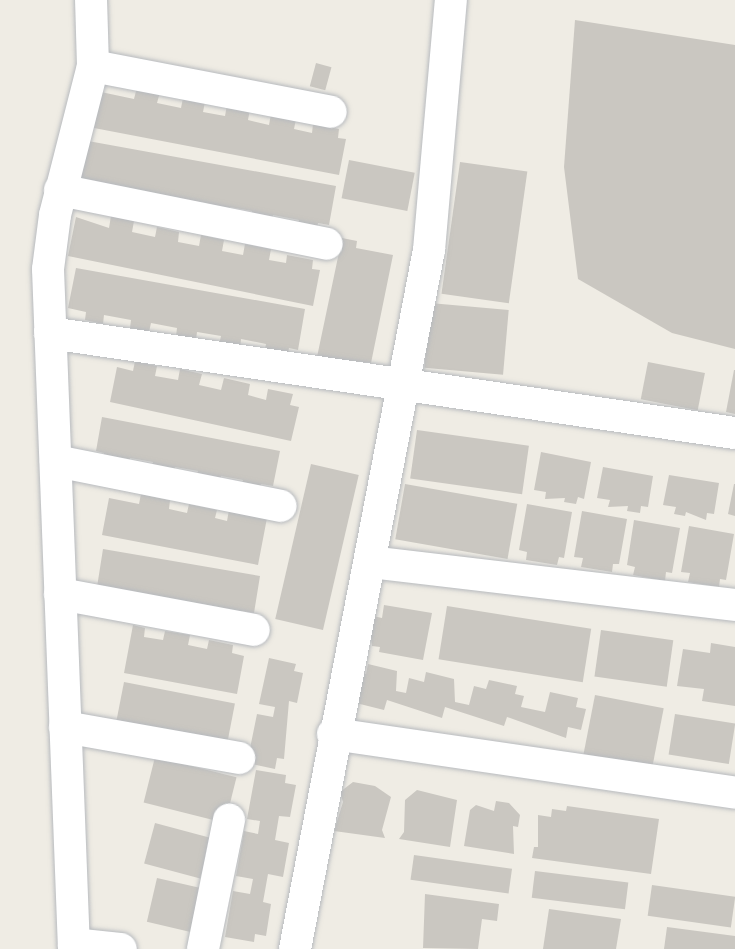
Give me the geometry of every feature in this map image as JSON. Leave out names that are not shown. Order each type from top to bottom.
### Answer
[{"type":"street","points":[[91,0],[93,66],[60,190],[48,269],[50,333],[74,946],[121,949]]},
{"type":"street","points":[[295,949],[333,734],[405,389],[429,250],[451,0]]},
{"type":"street","points":[[93,66],[331,112]]},
{"type":"street","points":[[60,190],[327,244]]},
{"type":"street","points":[[50,333],[405,389],[735,433]]},
{"type":"street","points":[[56,461],[282,506]]},
{"type":"street","points":[[370,562],[735,605]]},
{"type":"street","points":[[60,594],[254,630]]},
{"type":"street","points":[[65,727],[239,758]]},
{"type":"street","points":[[333,734],[735,793]]},
{"type":"street","points":[[203,949],[229,820]]},
{"type":"building","points":[[575,20],[735,45],[735,349],[672,333],[578,279],[564,167]]},
{"type":"building","points":[[316,63],[331,67],[325,90],[310,86]]},
{"type":"building","points":[[137,87],[160,92],[157,103],[181,108],[183,98],[205,102],[203,112],[225,116],[227,105],[250,109],[248,120],[269,125],[271,114],[296,119],[294,129],[312,133],[313,124],[339,129],[338,138],[346,139],[339,175],[94,128],[101,92],[134,99]]},
{"type":"building","points":[[88,141],[336,186],[329,225],[318,223],[316,234],[297,231],[299,220],[273,215],[271,224],[250,221],[252,211],[230,207],[228,214],[206,210],[207,203],[79,187]]},
{"type":"building","points":[[349,160],[415,173],[407,211],[342,198]]},
{"type":"building","points":[[460,162],[527,171],[509,303],[441,294]]},
{"type":"building","points":[[111,216],[134,221],[132,232],[155,237],[157,227],[179,232],[178,242],[199,246],[201,235],[224,240],[222,251],[243,255],[245,244],[271,249],[269,260],[286,263],[287,255],[313,260],[312,269],[320,270],[313,306],[68,256],[76,217],[109,228]]},
{"type":"building","points":[[342,238],[357,241],[356,248],[393,255],[371,363],[317,357]]},
{"type":"building","points":[[76,268],[305,309],[298,350],[289,348],[287,358],[264,354],[266,344],[241,339],[240,349],[219,345],[221,336],[197,332],[196,340],[176,336],[177,328],[151,323],[149,332],[130,328],[131,320],[104,315],[103,324],[85,320],[86,312],[68,308]]},
{"type":"building","points":[[430,303],[509,310],[503,375],[424,368]]},
{"type":"building","points":[[135,361],[157,366],[155,376],[178,380],[180,369],[202,374],[199,385],[221,390],[224,378],[250,384],[248,395],[266,400],[268,389],[293,394],[290,405],[299,407],[291,441],[110,402],[117,367],[133,371]]},
{"type":"building","points":[[648,362],[705,373],[698,410],[641,399]]},
{"type":"building","points":[[735,370],[735,414],[726,412]]},
{"type":"building","points":[[102,417],[280,451],[273,486],[261,484],[259,494],[240,491],[243,480],[221,476],[219,487],[196,483],[198,471],[175,467],[173,479],[150,475],[153,462],[130,458],[128,468],[102,463],[104,453],[96,451]]},
{"type":"building","points":[[417,430],[529,446],[522,494],[410,479]]},
{"type":"building","points":[[541,452],[591,462],[584,499],[578,497],[576,504],[564,502],[565,498],[545,499],[546,492],[534,490]]},
{"type":"building","points":[[311,464],[359,475],[323,630],[275,619]]},
{"type":"building","points":[[603,467],[653,476],[648,507],[641,506],[640,513],[627,511],[628,506],[608,507],[610,500],[597,498]]},
{"type":"building","points":[[669,475],[719,483],[714,514],[707,513],[706,520],[686,512],[685,516],[674,514],[676,507],[663,505]]},
{"type":"building","points":[[405,484],[517,504],[508,559],[395,539]]},
{"type":"building","points":[[735,484],[735,516],[728,514]]},
{"type":"building","points":[[141,494],[170,500],[169,509],[187,513],[189,504],[217,510],[215,518],[227,521],[229,510],[267,518],[258,565],[102,535],[109,498],[139,504]]},
{"type":"building","points":[[527,504],[572,512],[564,558],[559,557],[557,565],[526,560],[527,552],[519,550]]},
{"type":"building","points":[[582,511],[627,519],[619,564],[613,564],[612,572],[581,567],[583,558],[574,557]]},
{"type":"building","points":[[634,520],[680,528],[672,573],[666,572],[665,581],[633,575],[635,567],[627,565]]},
{"type":"building","points":[[689,526],[734,534],[726,580],[720,579],[719,587],[688,582],[690,573],[681,572]]},
{"type":"building","points":[[103,549],[260,576],[254,613],[242,611],[241,620],[218,616],[219,607],[97,587]]},
{"type":"building","points":[[384,605],[432,613],[423,660],[379,652],[380,647],[372,646],[368,615],[382,618]]},
{"type":"building","points":[[447,606],[591,629],[583,682],[439,659]]},
{"type":"building","points":[[133,625],[145,628],[144,637],[163,640],[165,631],[190,635],[188,645],[207,649],[209,640],[233,645],[232,653],[244,656],[237,694],[124,673]]},
{"type":"building","points":[[601,630],[673,640],[667,687],[594,677]]},
{"type":"building","points":[[711,643],[735,647],[735,706],[702,701],[704,689],[677,686],[683,649],[710,653]]},
{"type":"building","points":[[269,658],[296,664],[294,671],[303,673],[297,703],[289,701],[284,759],[277,758],[275,769],[247,763],[257,714],[273,717],[275,707],[259,704]]},
{"type":"building","points":[[368,664],[397,671],[396,691],[406,693],[409,678],[424,682],[426,672],[454,679],[455,702],[469,705],[474,686],[486,689],[489,680],[517,686],[515,694],[524,696],[521,707],[545,712],[550,692],[578,698],[576,707],[586,709],[581,730],[568,727],[566,738],[507,717],[504,726],[445,707],[442,718],[387,700],[384,710],[356,703],[352,670],[366,674]]},
{"type":"building","points":[[124,682],[235,704],[226,751],[115,729]]},
{"type":"building","points":[[595,695],[664,708],[652,767],[584,754]]},
{"type":"building","points":[[675,714],[735,724],[729,764],[669,754]]},
{"type":"building","points":[[155,757],[237,777],[225,823],[144,803]]},
{"type":"building","points":[[256,770],[286,775],[285,783],[296,785],[290,817],[279,816],[275,840],[289,843],[283,877],[268,874],[263,902],[271,904],[266,936],[255,934],[254,942],[225,937],[233,891],[250,894],[253,879],[236,876],[244,831],[258,834],[260,821],[247,819]]},
{"type":"building","points":[[353,782],[375,786],[391,797],[382,830],[385,838],[334,831],[343,802],[340,792]]},
{"type":"building","points":[[417,790],[457,800],[450,847],[399,839],[404,832],[405,800]]},
{"type":"building","points":[[496,801],[509,803],[520,815],[518,827],[513,826],[514,854],[464,846],[470,810],[476,805],[494,811]]},
{"type":"building","points":[[567,806],[659,819],[651,874],[532,858],[534,847],[538,847],[538,815],[551,817],[552,809],[566,811]]},
{"type":"building","points":[[155,823],[211,838],[200,879],[144,864]]},
{"type":"building","points":[[414,855],[512,869],[509,894],[411,880]]},
{"type":"building","points":[[535,871],[628,882],[625,909],[532,898]]},
{"type":"building","points":[[157,878],[203,889],[193,932],[147,922]]},
{"type":"building","points":[[652,885],[735,897],[731,927],[648,916]]},
{"type":"building","points":[[425,894],[499,904],[497,921],[482,919],[478,949],[423,948]]},
{"type":"building","points":[[549,909],[621,919],[616,949],[543,949]]},
{"type":"building","points":[[667,927],[735,936],[735,949],[664,949]]}]
